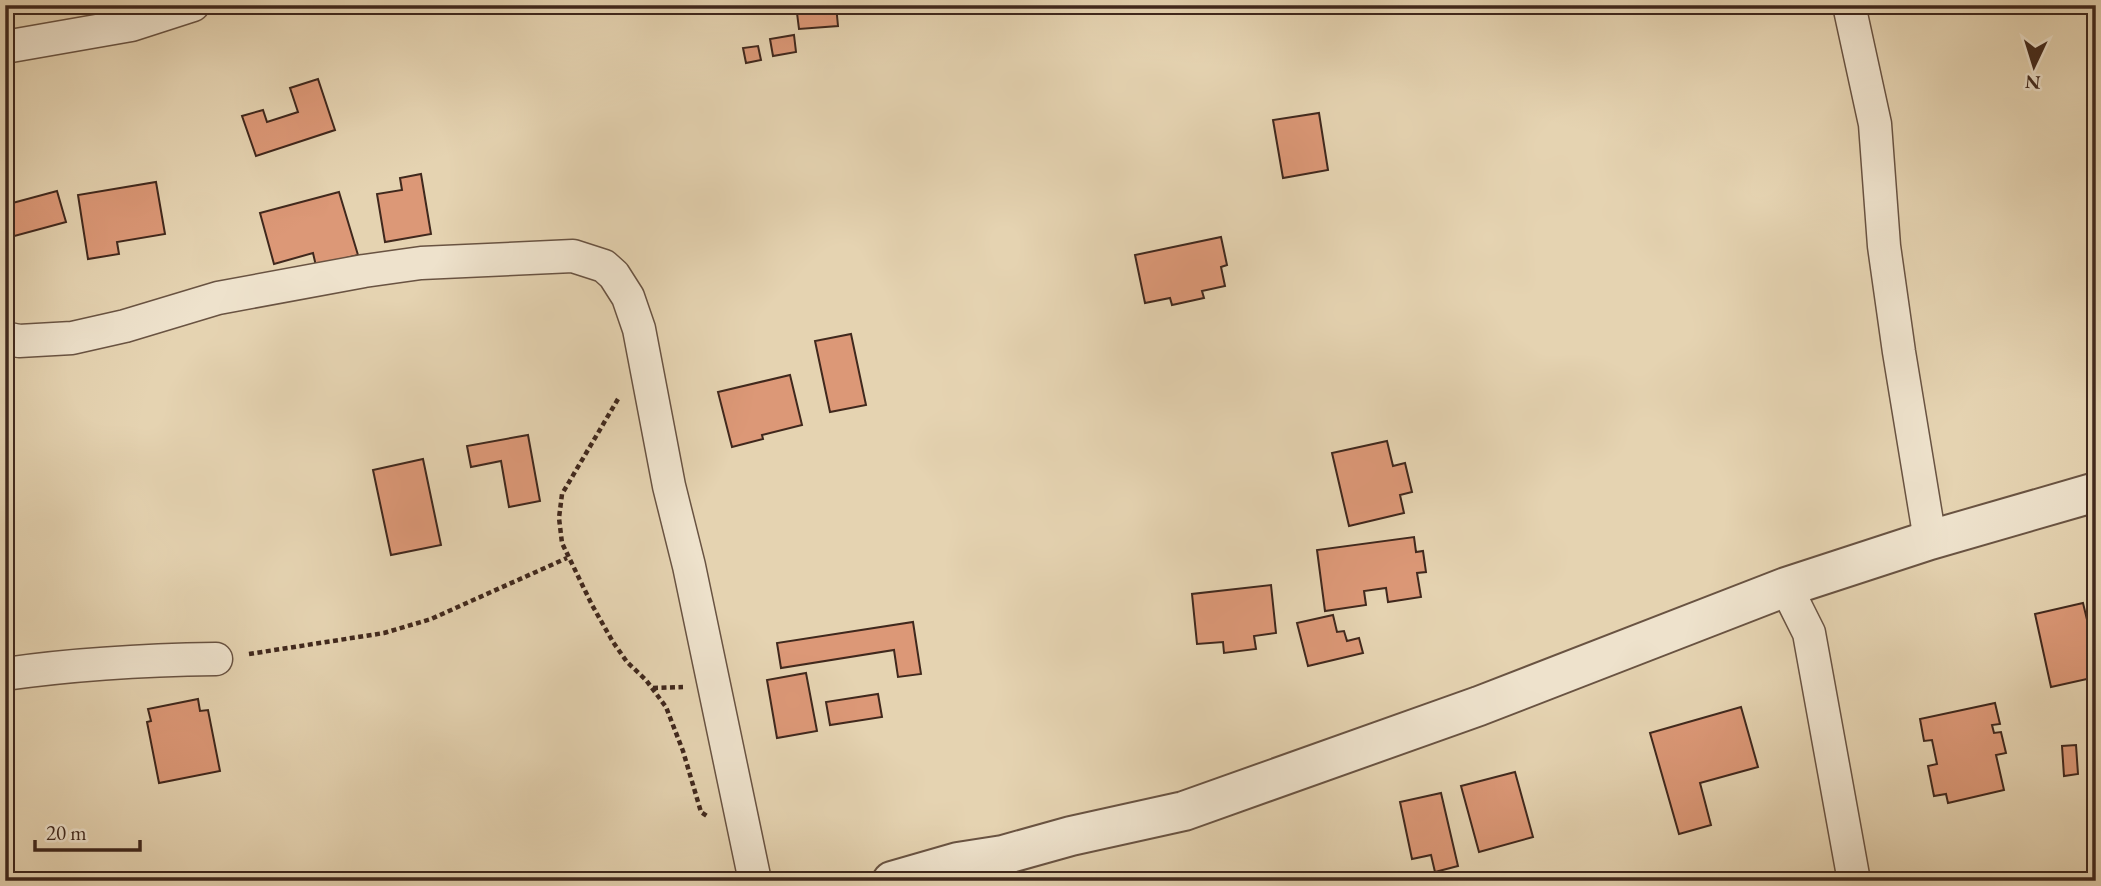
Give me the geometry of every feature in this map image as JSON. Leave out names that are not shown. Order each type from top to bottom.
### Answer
[{"type":"street","points":[[5,47],[131,25],[193,5]]},
{"type":"street","points":[[1849,5],[1875,124],[1888,272],[1930,540]]},
{"type":"street","points":[[5,338],[19,341],[72,338],[125,326],[218,298],[422,263],[573,256],[604,266],[614,275],[628,298],[639,329],[669,486],[689,566],[755,881]]},
{"type":"street","points":[[892,881],[958,862],[1003,855],[1071,836],[1184,811],[1479,706],[1786,587],[1930,540],[2096,492]]},
{"type":"street","points":[[1786,587],[1809,633],[1854,881]]},
{"type":"street","points":[[5,674],[110,662],[216,659]]},
{"type":"path","points":[[644,353],[562,494],[559,518],[562,543],[567,558],[613,642],[627,662],[660,696],[666,707],[683,751],[701,812],[708,816],[743,821]]},
{"type":"path","points":[[216,659],[384,633],[431,619],[567,558]]},
{"type":"building","points":[[796,5],[836,5],[838,26],[799,29]]},
{"type":"building","points":[[794,35],[796,52],[773,56],[770,39]]},
{"type":"building","points":[[758,46],[761,60],[746,63],[743,48]]},
{"type":"building","points":[[318,79],[335,130],[256,156],[242,116],[263,110],[267,122],[298,112],[290,88]]},
{"type":"building","points":[[1319,113],[1328,170],[1283,178],[1273,120]]},
{"type":"building","points":[[421,174],[431,234],[385,242],[377,194],[402,190],[400,178]]},
{"type":"building","points":[[156,182],[165,234],[117,242],[119,254],[88,259],[78,195]]},
{"type":"building","points":[[57,191],[66,222],[7,238],[5,205]]},
{"type":"building","points":[[339,192],[358,255],[316,266],[313,253],[274,264],[260,213]]},
{"type":"building","points":[[1221,237],[1227,265],[1221,267],[1225,286],[1202,291],[1204,298],[1172,305],[1170,298],[1145,303],[1135,255]]},
{"type":"building","points":[[851,334],[866,405],[830,412],[815,341]]},
{"type":"building","points":[[790,375],[802,425],[762,435],[763,439],[732,447],[718,392]]},
{"type":"building","points":[[528,435],[540,501],[509,507],[501,461],[471,467],[467,446]]},
{"type":"building","points":[[1387,441],[1393,466],[1405,463],[1412,492],[1400,495],[1404,513],[1349,526],[1332,453]]},
{"type":"building","points":[[423,459],[441,545],[391,555],[373,470]]},
{"type":"building","points":[[1414,537],[1416,552],[1423,551],[1426,572],[1417,573],[1421,597],[1388,602],[1386,588],[1364,591],[1366,605],[1325,611],[1317,550]]},
{"type":"building","points":[[1271,585],[1276,633],[1254,636],[1256,649],[1224,653],[1223,642],[1197,644],[1192,594]]},
{"type":"building","points":[[2083,603],[2096,657],[2096,677],[2051,687],[2035,614]]},
{"type":"building","points":[[1333,615],[1337,632],[1344,631],[1347,641],[1359,638],[1363,653],[1308,666],[1297,623]]},
{"type":"building","points":[[913,622],[921,674],[898,677],[894,650],[781,668],[777,643]]},
{"type":"building","points":[[806,673],[817,731],[777,738],[767,680]]},
{"type":"building","points":[[878,694],[882,717],[830,725],[826,702]]},
{"type":"building","points":[[198,699],[200,711],[208,710],[220,771],[159,783],[147,722],[151,721],[148,709]]},
{"type":"building","points":[[1995,703],[2000,724],[1992,725],[1994,733],[2001,732],[2006,753],[1996,755],[2004,790],[1948,803],[1946,794],[1934,796],[1928,766],[1937,764],[1932,740],[1924,741],[1920,719]]},
{"type":"building","points":[[1741,707],[1758,767],[1700,783],[1711,825],[1679,834],[1650,733]]},
{"type":"building","points":[[2076,745],[2078,774],[2064,776],[2062,746]]},
{"type":"building","points":[[1515,772],[1533,837],[1479,852],[1461,786]]},
{"type":"building","points":[[1441,793],[1458,866],[1435,872],[1431,855],[1412,859],[1400,802]]}]
